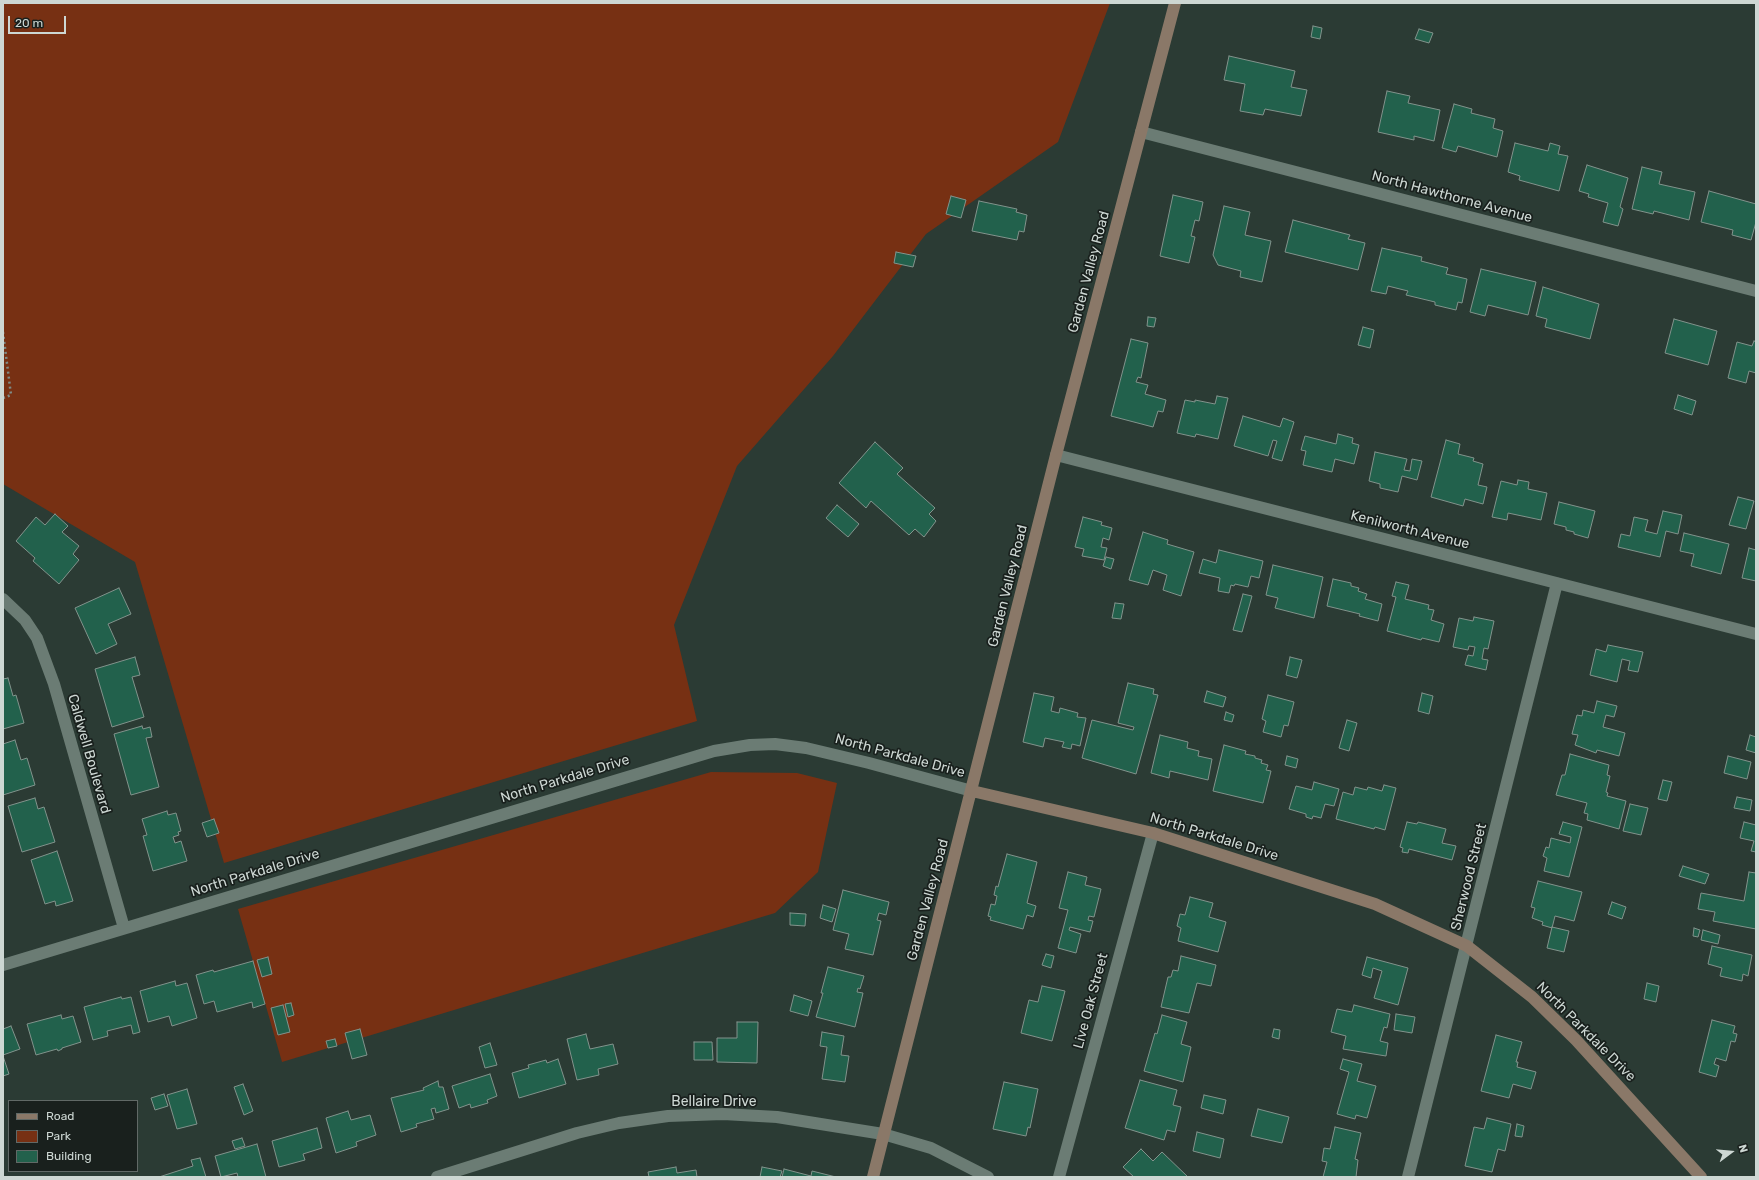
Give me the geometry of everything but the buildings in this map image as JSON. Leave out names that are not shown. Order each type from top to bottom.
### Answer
[{"type":"street","name":"Garden Valley Road","points":[[872,1177],[972,790],[1056,455],[1175,3]]},
{"type":"street","name":"North Hawthorne Avenue","points":[[1141,132],[1756,291]]},
{"type":"street","name":"Kenilworth Avenue","points":[[1056,455],[1756,634]]},
{"type":"street","name":"Sherwood Street","points":[[1408,1177],[1557,584]]},
{"type":"street","name":"Caldwell Boulevard","points":[[3,599],[25,620],[37,638],[54,684],[124,928]]},
{"type":"street","name":"North Parkdale Drive","points":[[3,965],[675,762],[750,745],[775,744],[834,754],[972,790],[1153,833],[1375,904],[1467,946],[1532,997],[1576,1040],[1701,1177]]},
{"type":"street","name":"Live Oak Street","points":[[1059,1177],[1153,833]]},
{"type":"street","name":"Bellaire Drive","points":[[437,1177],[577,1133],[619,1123],[668,1116],[723,1114],[777,1117],[883,1134],[931,1148],[988,1177]]},
{"type":"path","points":[[3,332],[11,395],[3,398]]},
{"type":"green space","points":[[3,3],[1110,3],[1058,142],[926,234],[833,356],[737,466],[674,625],[697,721],[224,863],[135,562],[3,484]]},
{"type":"green space","points":[[711,772],[797,773],[837,783],[818,872],[775,913],[282,1062],[238,909]]}]
